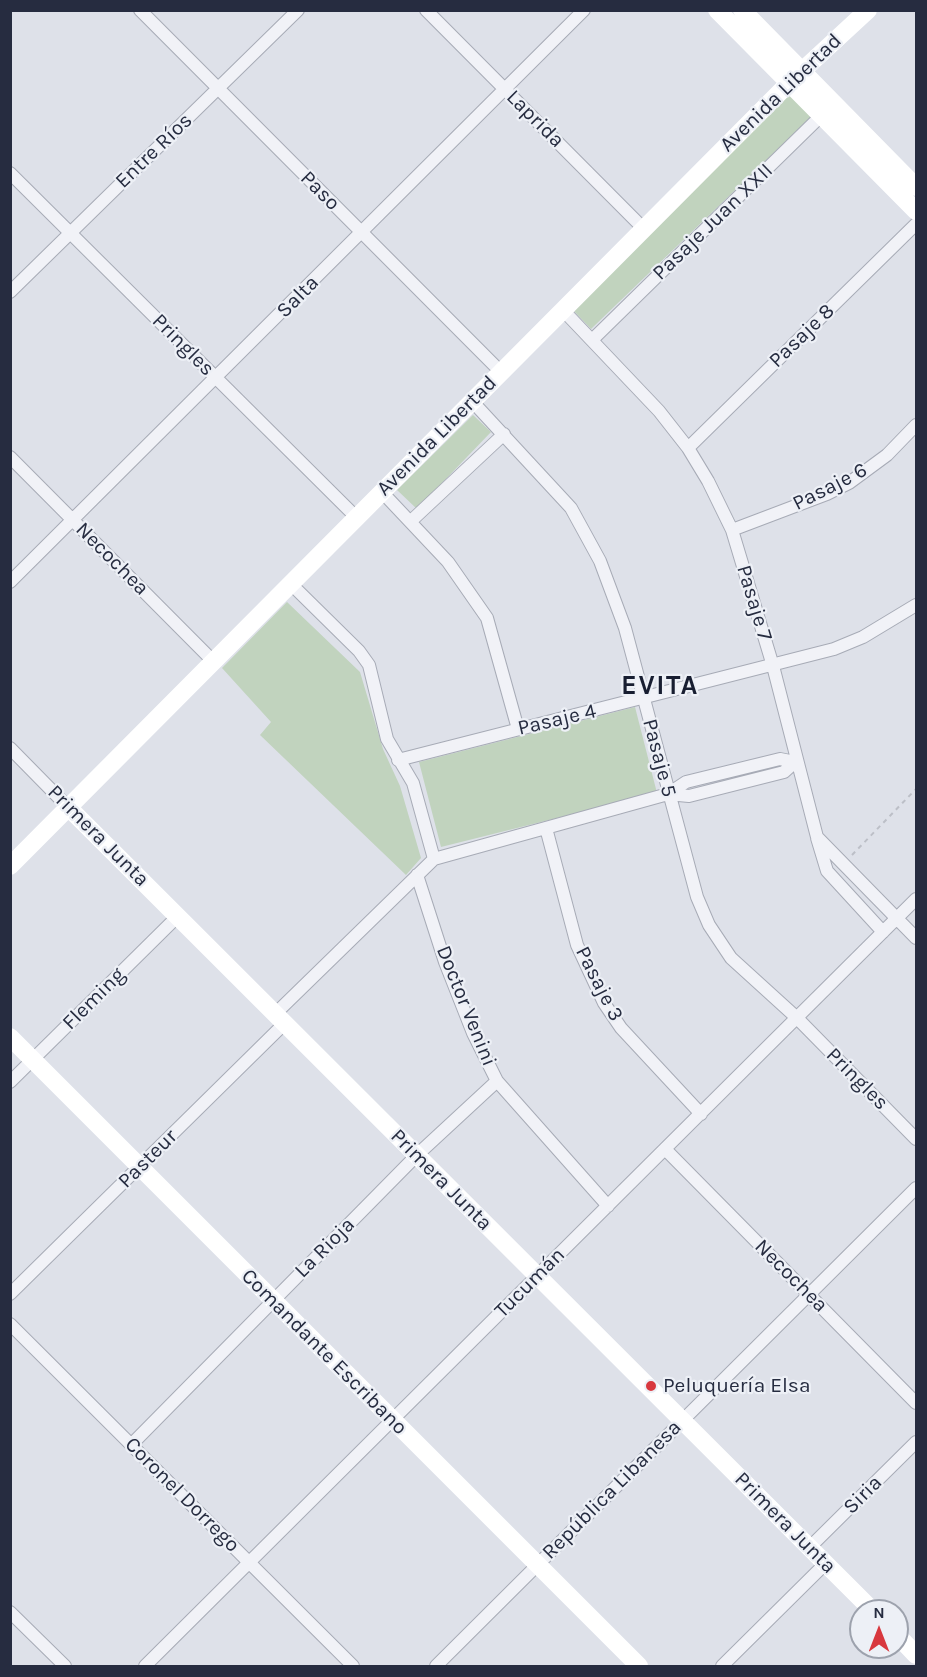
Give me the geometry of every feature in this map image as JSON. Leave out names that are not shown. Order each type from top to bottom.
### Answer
[{"type":"main road","points":[[717,10],[916,187]]},
{"type":"main road","points":[[742,10],[795,77]]},
{"type":"main road","name":"Avenida Libertad","points":[[10,866],[643,228],[795,77],[868,10]]},
{"type":"main road","points":[[828,109],[916,211]]},
{"type":"main road","name":"Primera Junta","points":[[69,808],[861,1599]]},
{"type":"main road","name":"Comandante Escribano","points":[[10,1037],[639,1666]]},
{"type":"street","name":"Paso","points":[[140,10],[501,372]]},
{"type":"street","name":"Entre Ríos","points":[[10,292],[298,10]]},
{"type":"street","name":"Laprida","points":[[426,10],[643,228]]},
{"type":"street","name":"Salta","points":[[10,582],[584,10]]},
{"type":"street","name":"Pasaje Juan XXII","points":[[591,340],[828,109]]},
{"type":"street","name":"Pringles","points":[[10,172],[357,518]]},
{"type":"street","name":"Pasaje 8","points":[[688,448],[916,224]]},
{"type":"street","name":"Pasaje 7","points":[[562,309],[660,411],[688,448],[732,530],[773,666],[795,762],[817,837],[897,919]]},
{"type":"street","name":"Pasaje 5","points":[[472,401],[551,484],[571,508],[586,532],[613,592],[697,897],[710,925],[731,958],[797,1018]]},
{"type":"street","name":"Pasaje 6","points":[[732,530],[849,483],[887,455],[916,425]]},
{"type":"street","points":[[411,521],[504,434]]},
{"type":"street","name":"Necochea","points":[[10,457],[214,662]]},
{"type":"street","points":[[382,492],[448,562],[487,618],[518,729]]},
{"type":"street","points":[[291,584],[359,651],[369,665],[387,739],[414,783],[434,859],[669,794],[686,782],[780,759],[795,762]]},
{"type":"street","name":"Pasaje 4","points":[[398,760],[834,650],[863,637],[916,605]]},
{"type":"street","name":"Primera Junta","points":[[10,748],[69,808]]},
{"type":"street","name":"Pasaje 3","points":[[546,828],[577,945],[604,1003],[621,1028],[701,1114]]},
{"type":"street","points":[[817,837],[827,871],[883,932]]},
{"type":"street","name":"Pasteur","points":[[10,1294],[140,1167],[434,859]]},
{"type":"street","name":"Doctor Venini","points":[[417,875],[473,1033],[497,1081],[608,1206]]},
{"type":"street","name":"Tucumán","points":[[145,1666],[916,900]]},
{"type":"street","name":"Fleming","points":[[10,1082],[178,916]]},
{"type":"street","points":[[897,919],[916,938]]},
{"type":"street","name":"Pringles","points":[[797,1018],[916,1139]]},
{"type":"street","name":"La Rioja","points":[[131,1445],[417,1155],[497,1081]]},
{"type":"street","name":"Necochea","points":[[665,1149],[916,1403]]},
{"type":"street","name":"República Libanesa","points":[[436,1666],[916,1188]]},
{"type":"street","name":"Coronel Dorrego","points":[[10,1324],[353,1666]]},
{"type":"street","name":"Siria","points":[[809,1548],[916,1442]]},
{"type":"street","points":[[722,1666],[825,1564]]},
{"type":"street","points":[[10,1612],[65,1666]]},
{"type":"path","points":[[844,863],[916,789]]},
{"type":"green space","points":[[788,91],[811,117],[591,329],[571,308]]},
{"type":"green space","points":[[473,415],[491,432],[417,509],[397,490]]},
{"type":"green space","points":[[287,602],[360,672],[383,749],[400,786],[421,858],[406,875],[260,735],[271,722],[222,668]]},
{"type":"green space","points":[[635,707],[657,793],[441,847],[419,762]]},
{"type":"place","name":"Peluquería Elsa","points":[[651,1386]]},
{"type":"district","name":"EVITA","points":[[660,686]]}]
